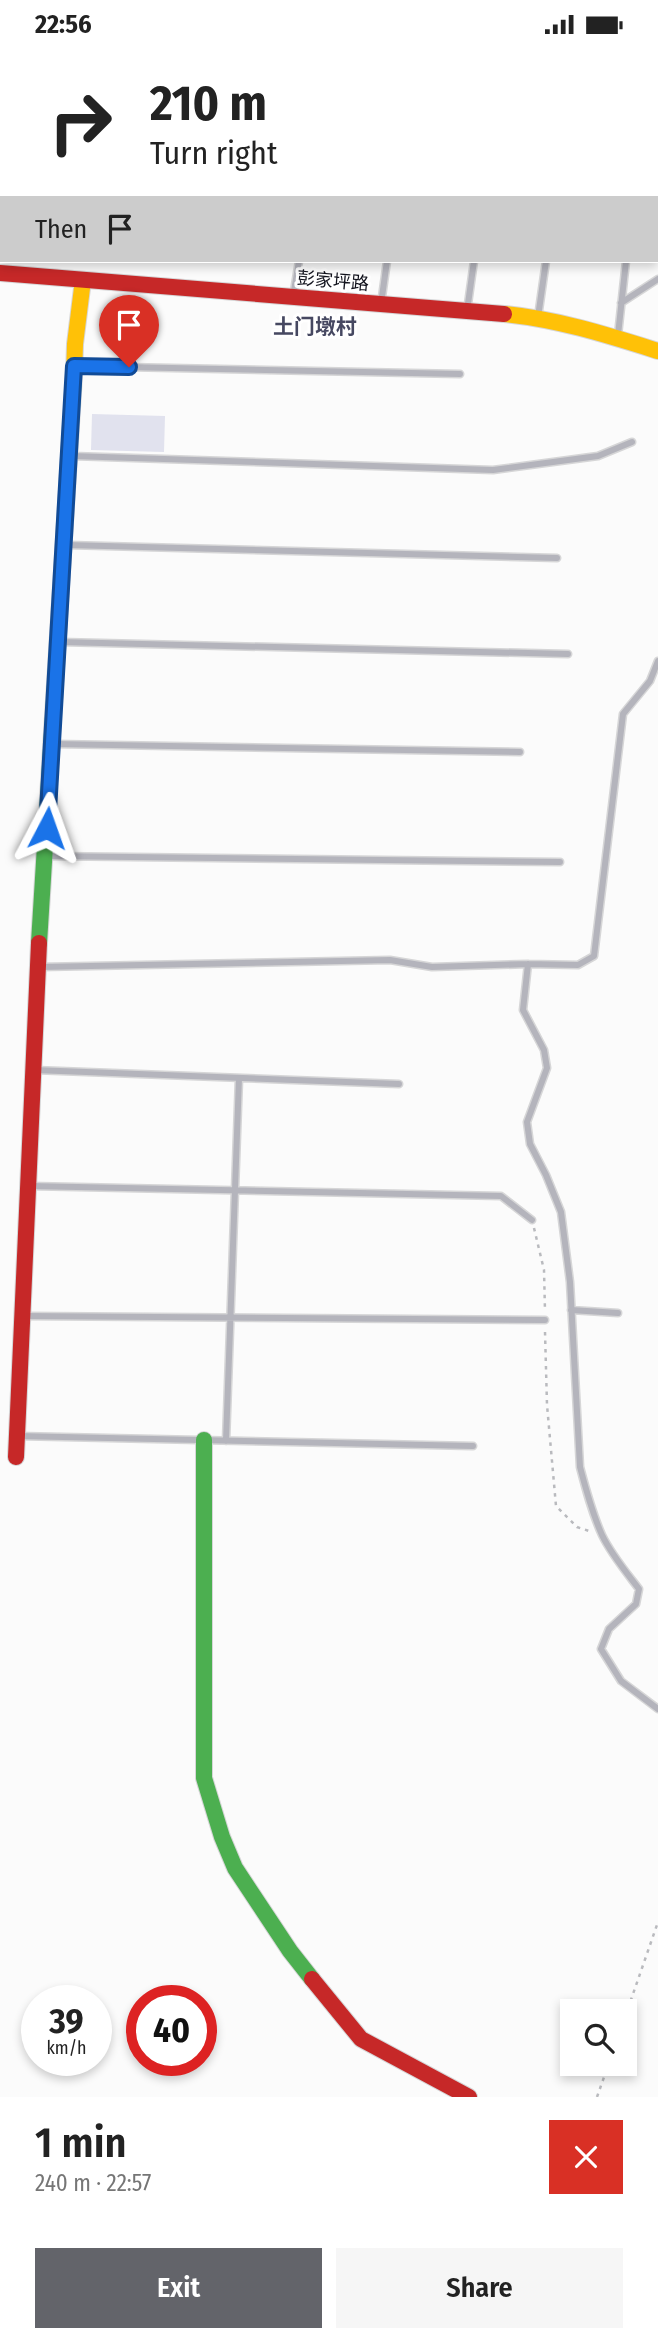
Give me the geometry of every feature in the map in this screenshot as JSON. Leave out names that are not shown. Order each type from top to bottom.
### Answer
[{"type":"street","name":"彭家坪路","points":[[0,274],[538,317],[658,351]]},
{"type":"street","points":[[16,1457],[32,1070],[74,366],[83,280]]},
{"type":"street","points":[[204,1440],[204,1779],[234,1868],[290,1951],[361,2039],[469,2097]]},
{"type":"lane","points":[[293,297],[299,263]]},
{"type":"lane","points":[[380,305],[387,263]]},
{"type":"lane","points":[[467,312],[474,263]]},
{"type":"lane","points":[[538,317],[546,263]]},
{"type":"lane","points":[[618,338],[626,263]]},
{"type":"lane","points":[[621,303],[658,279]]},
{"type":"lane","points":[[74,366],[460,374]]},
{"type":"lane","points":[[70,456],[493,470],[598,456],[632,442]]},
{"type":"lane","points":[[65,545],[557,558]]},
{"type":"lane","points":[[58,642],[568,654]]},
{"type":"lane","points":[[38,967],[390,960],[432,967],[578,965],[594,956],[623,714],[650,681],[658,661]]},
{"type":"lane","points":[[52,744],[520,752]]},
{"type":"lane","points":[[45,856],[560,862]]},
{"type":"lane","points":[[528,964],[523,1010],[544,1050],[547,1068],[527,1122],[530,1144],[561,1212],[570,1282],[580,1467],[602,1535],[639,1589],[636,1604],[609,1629],[601,1649],[621,1681],[658,1709]]},
{"type":"lane","points":[[32,1070],[399,1084]]},
{"type":"lane","points":[[226,1441],[239,1077]]},
{"type":"lane","points":[[27,1186],[501,1196],[532,1220]]},
{"type":"lane","points":[[572,1310],[618,1313]]},
{"type":"lane","points":[[22,1316],[545,1320]]},
{"type":"lane","points":[[16,1436],[473,1446]]},
{"type":"path","points":[[532,1220],[544,1270],[547,1405],[556,1506],[577,1527],[602,1535]]},
{"type":"path","points":[[631,1999],[658,1922]]},
{"type":"path","points":[[597,2097],[604,2076]]},
{"type":"building","points":[[92,414],[165,416],[164,452],[91,450]]},
{"type":"traffic: fast","points":[[39,943],[74,376]]},
{"type":"traffic: fast","points":[[204,1440],[204,1778],[222,1837],[235,1868],[290,1951],[312,1979]]},
{"type":"traffic: slow","points":[[74,376],[83,280]]},
{"type":"traffic: slow","points":[[504,314],[563,324],[658,351]]},
{"type":"traffic: jam","points":[[0,273],[504,314]]},
{"type":"traffic: jam","points":[[16,1457],[39,943]]},
{"type":"traffic: jam","points":[[312,1979],[361,2039],[469,2097]]},
{"type":"district","name":"土门墩村","points":[[315,327]]},
{"type":"route","points":[[47,828],[74,366],[129,367]]}]
